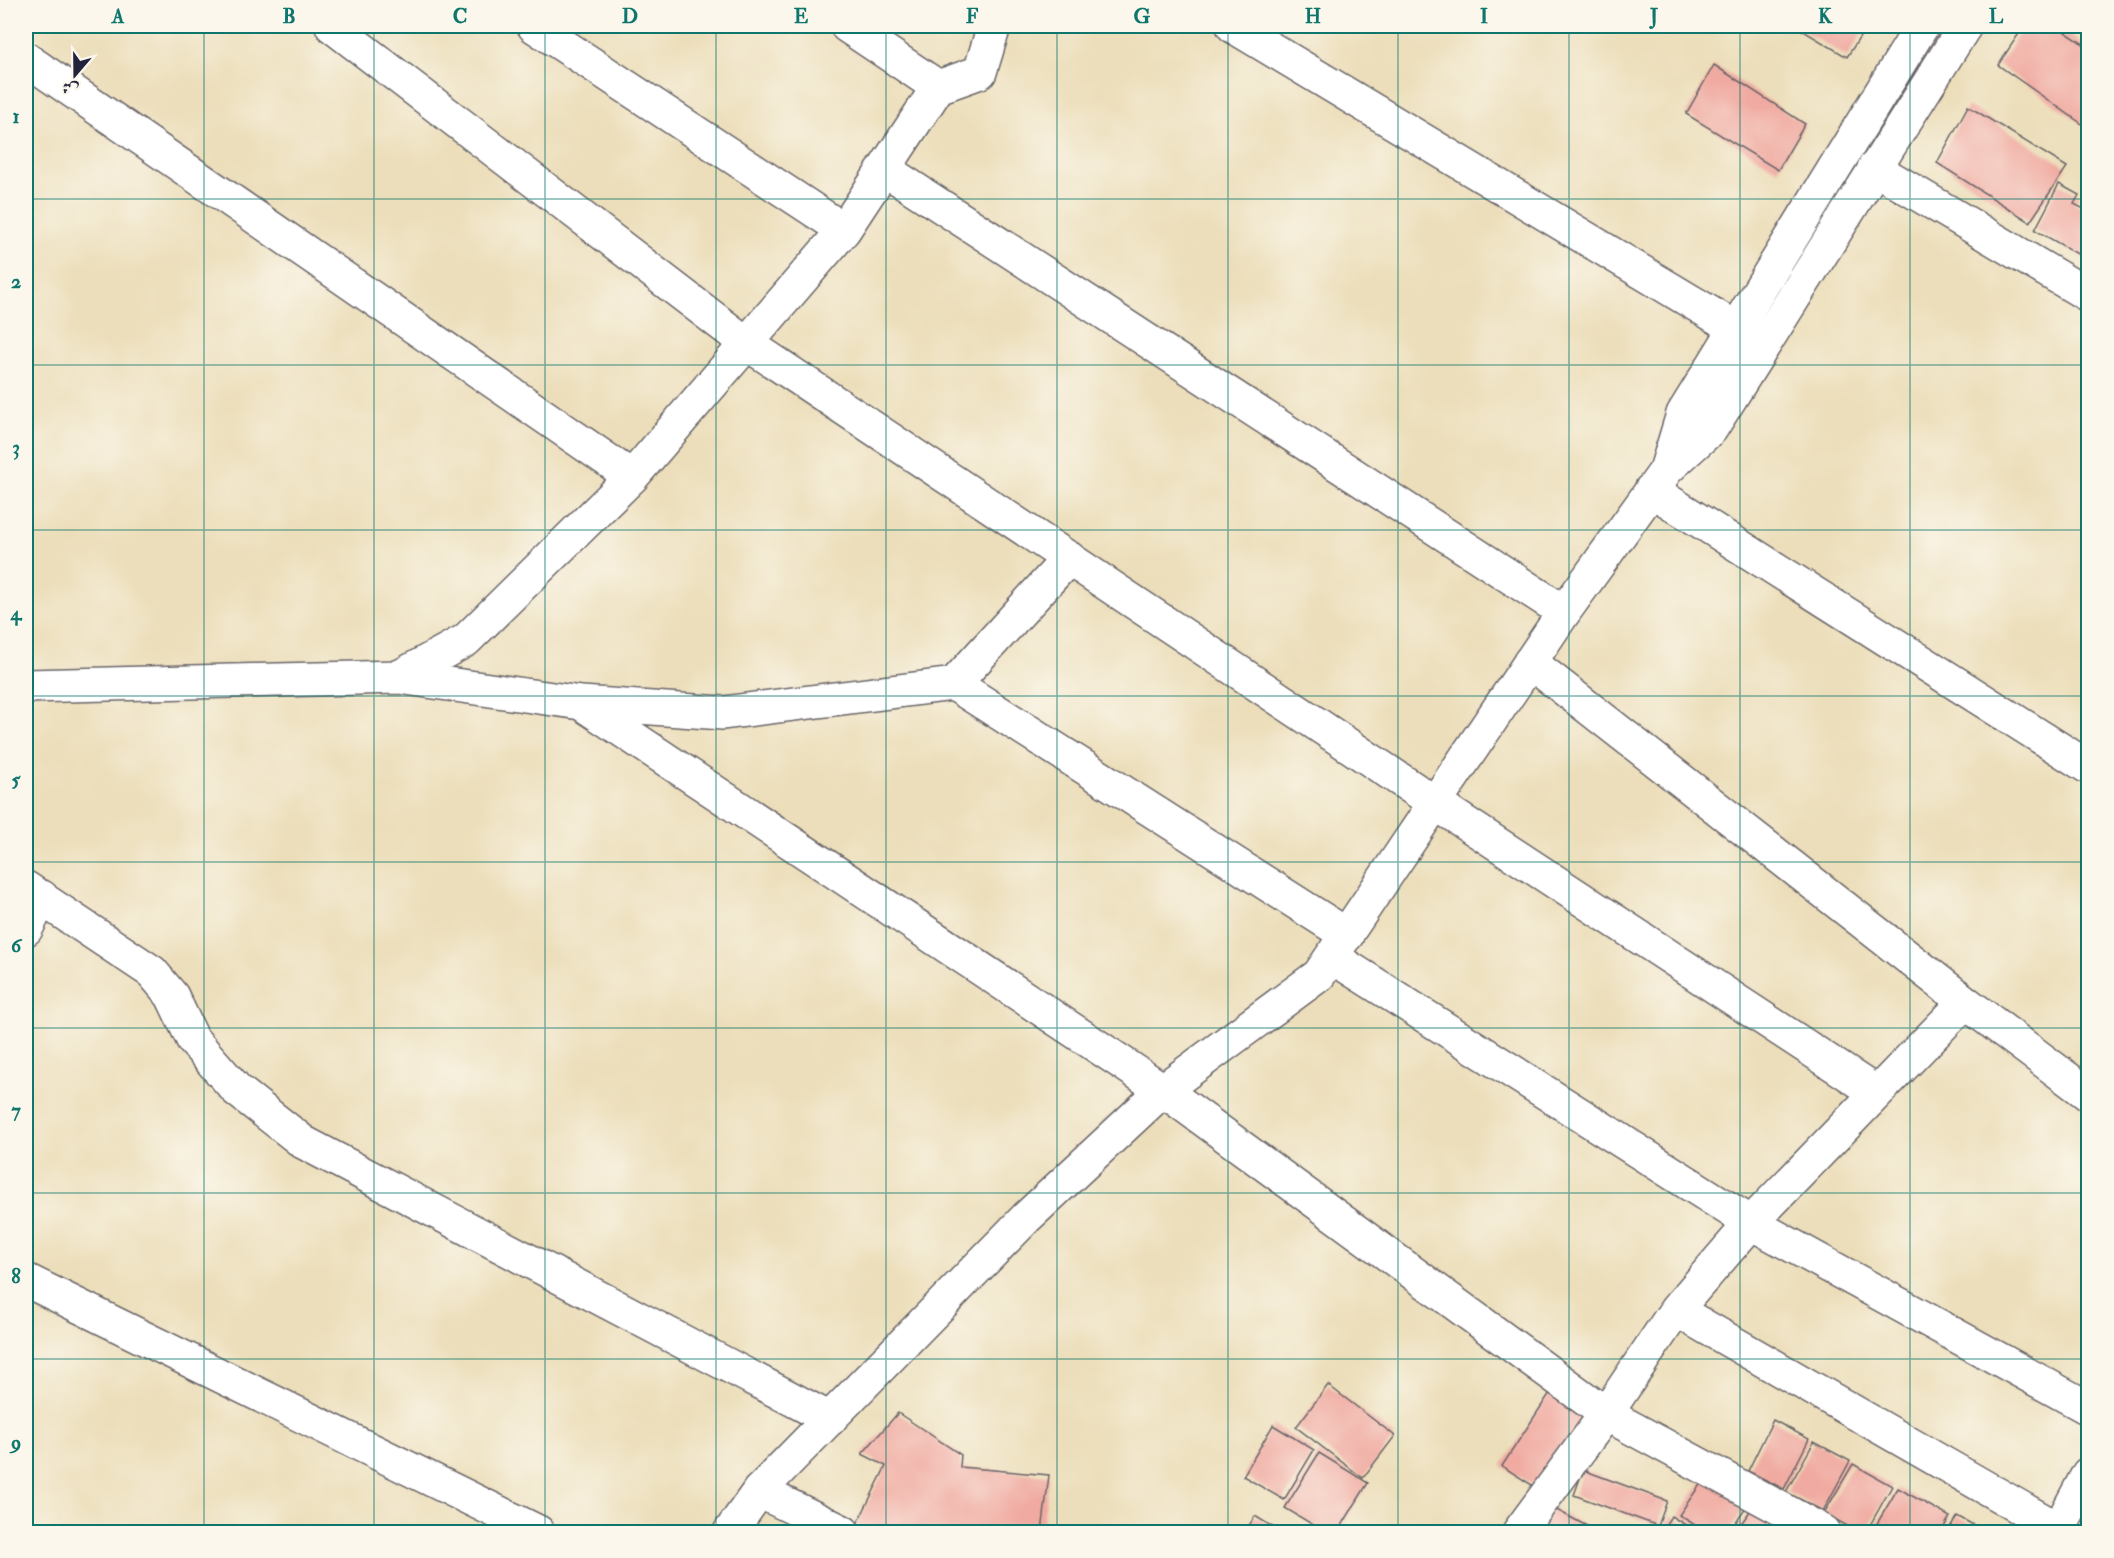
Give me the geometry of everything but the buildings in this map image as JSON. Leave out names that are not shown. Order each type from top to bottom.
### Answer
[{"type":"street","points":[[332,26],[746,343],[1435,803],[1877,1093]]},
{"type":"street","points":[[534,26],[844,230]]},
{"type":"street","points":[[847,26],[938,87]]},
{"type":"street","points":[[399,677],[466,640],[632,477],[844,230],[938,87],[980,72],[994,26]]},
{"type":"street","points":[[1233,26],[1735,328]]},
{"type":"street","points":[[1659,480],[1683,414],[1922,26]]},
{"type":"street","points":[[730,1533],[759,1491],[1026,1218],[1163,1090],[1319,975],[1564,612],[1659,480],[1711,429],[1965,26]]},
{"type":"street","points":[[26,59],[632,477]]},
{"type":"street","points":[[1874,168],[2088,295]]},
{"type":"street","points":[[884,169],[1564,612]]},
{"type":"street","points":[[1659,480],[2088,767]]},
{"type":"street","points":[[26,686],[399,677],[581,703],[723,713],[954,684],[1069,558]]},
{"type":"street","points":[[1530,662],[1965,1002],[2088,1094]]},
{"type":"street","points":[[954,684],[1751,1223],[2088,1408]]},
{"type":"street","points":[[581,703],[1163,1090],[1606,1414],[1824,1533]]},
{"type":"street","points":[[26,929],[34,892],[152,972],[172,996],[193,1040],[237,1090],[303,1142],[830,1419]]},
{"type":"street","points":[[1519,1533],[1606,1414],[1676,1310],[1751,1223],[1965,1002]]},
{"type":"street","points":[[26,1280],[538,1533]]},
{"type":"street","points":[[1676,1310],[2060,1531],[2088,1474]]},
{"type":"street","points":[[759,1491],[843,1533]]}]
